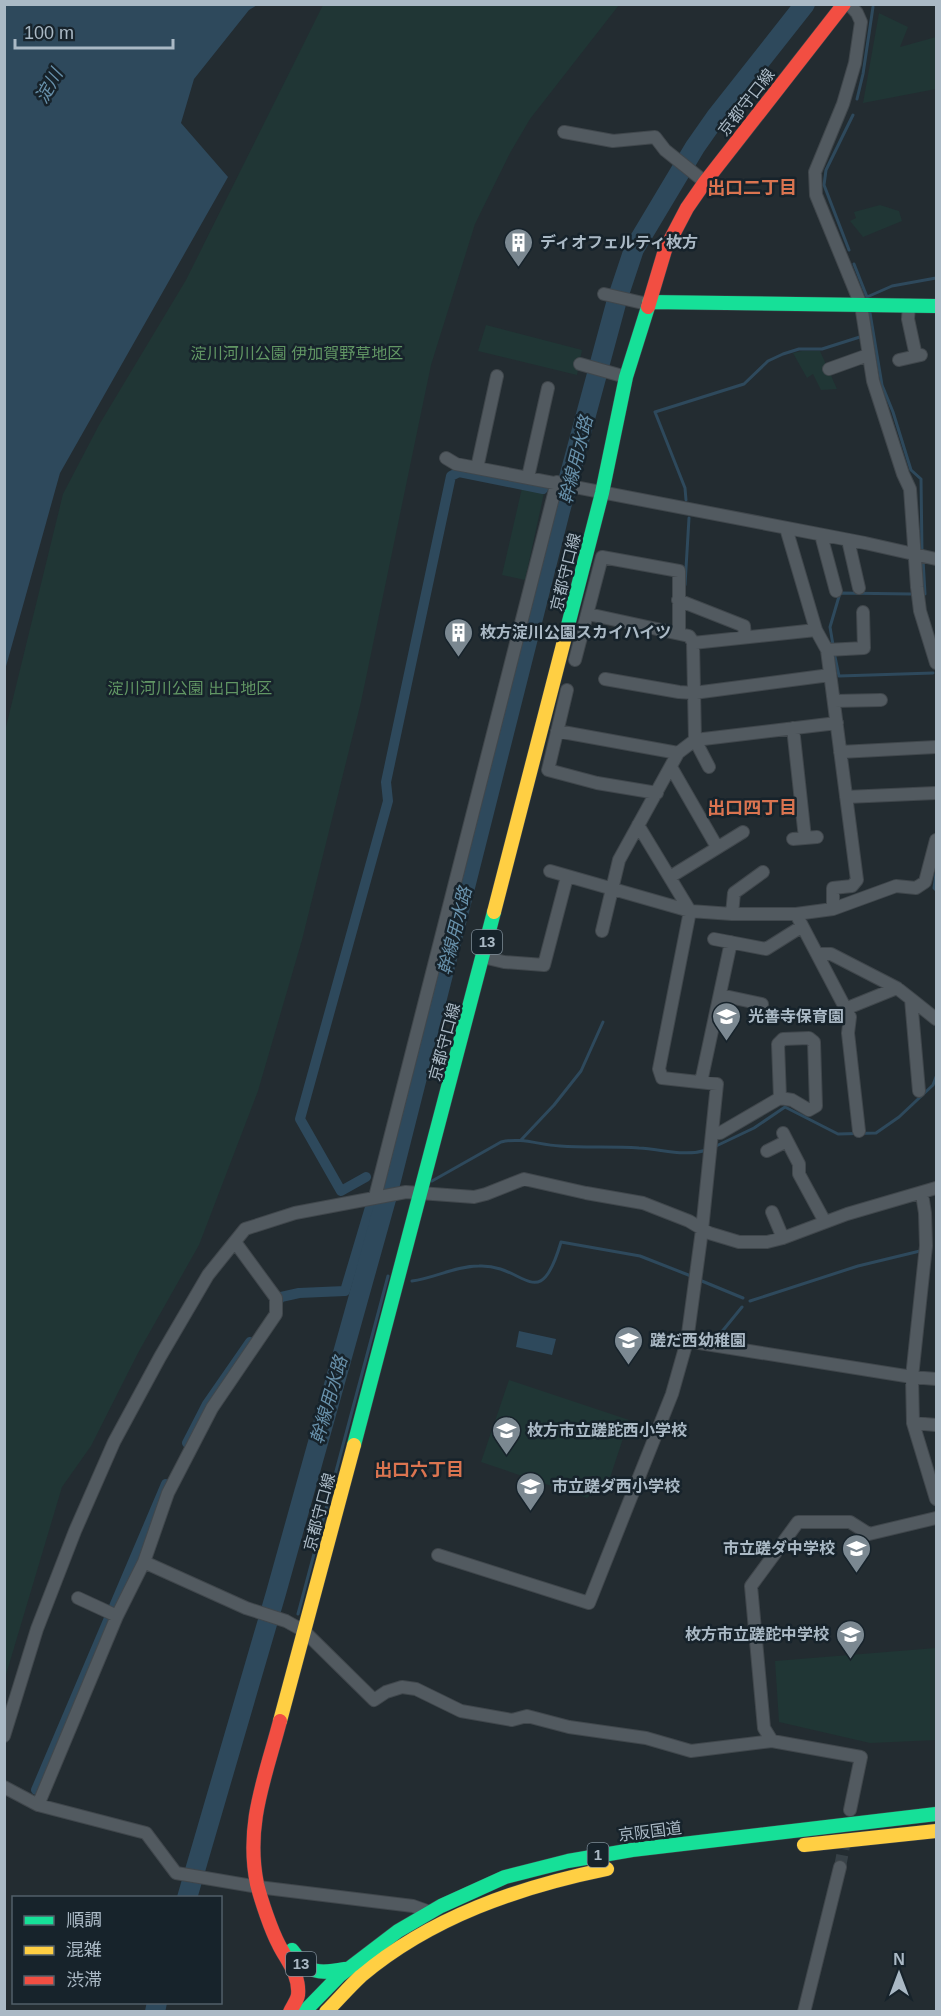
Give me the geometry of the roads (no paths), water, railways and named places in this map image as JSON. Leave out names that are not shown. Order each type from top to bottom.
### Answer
[{"type":"main road","name":"京都守口線","points":[[290,2012],[298,1996],[298,1984],[294,1969],[278,1944],[258,1887],[253,1830],[258,1802],[483,957],[623,377],[665,250],[702,180],[844,4]]},
{"type":"main road","points":[[646,302],[936,306]]},
{"type":"main road","name":"京阪国道","points":[[304,2012],[345,1969],[370,1947],[427,1911],[503,1877],[564,1861],[634,1848],[790,1832],[851,1816],[936,1814]]},
{"type":"main road","points":[[936,1831],[793,1846],[847,1849],[936,1843]]},
{"type":"main road","name":"京阪国道","points":[[326,2012],[365,1973],[428,1929],[486,1902],[573,1875],[624,1866]]},
{"type":"main road","name":"京都守口線","points":[[273,1928],[287,1941],[302,1965],[320,1974],[345,1969]]},
{"type":"street","points":[[849,4],[861,22],[855,63],[843,104],[815,172],[816,195],[861,305],[873,381],[910,489],[926,557],[921,611],[936,663]]},
{"type":"street","points":[[564,132],[592,139],[613,141],[655,138],[702,180]]},
{"type":"street","points":[[604,294],[646,302]]},
{"type":"street","points":[[899,360],[920,355],[908,320],[909,305]]},
{"type":"street","points":[[829,369],[868,355]]},
{"type":"street","points":[[580,364],[623,377]]},
{"type":"street","points":[[477,468],[497,376]]},
{"type":"street","points":[[528,477],[548,388]]},
{"type":"street","points":[[446,458],[456,464],[557,482],[926,557]]},
{"type":"street","points":[[375,1197],[557,482]]},
{"type":"street","points":[[786,528],[816,630],[827,650],[857,880],[852,886],[833,888],[833,909]]},
{"type":"street","points":[[821,535],[836,591]]},
{"type":"street","points":[[848,540],[859,588]]},
{"type":"street","points":[[575,660],[602,557],[679,571],[680,633]]},
{"type":"street","points":[[678,600],[744,626],[745,637]]},
{"type":"street","points":[[827,650],[864,648],[863,612]]},
{"type":"street","points":[[588,614],[689,636],[693,643],[695,740],[709,767]]},
{"type":"street","points":[[693,643],[816,630]]},
{"type":"street","points":[[605,679],[694,693],[830,675]]},
{"type":"street","points":[[567,690],[548,770],[597,783],[657,793]]},
{"type":"street","points":[[834,701],[881,700]]},
{"type":"street","points":[[602,931],[620,860],[678,753],[695,740],[837,723]]},
{"type":"street","points":[[793,728],[805,838]]},
{"type":"street","points":[[557,731],[678,753]]},
{"type":"street","points":[[840,752],[936,747]]},
{"type":"street","points":[[671,766],[717,847]]},
{"type":"street","points":[[846,797],[936,794]]},
{"type":"street","points":[[438,1555],[589,1603],[672,1394],[687,1341],[702,1230],[717,1084],[662,1078],[659,1069],[690,911],[638,825]]},
{"type":"street","points":[[670,877],[743,832]]},
{"type":"street","points":[[550,871],[690,911],[732,915],[796,915],[833,909],[896,886],[916,888],[925,882],[936,840]]},
{"type":"street","points":[[732,915],[734,893],[763,872]]},
{"type":"street","points":[[483,957],[504,962],[544,965],[567,877]]},
{"type":"street","points":[[796,915],[850,1017],[848,1033],[859,1131]]},
{"type":"street","points":[[714,939],[766,949],[801,927]]},
{"type":"street","points":[[701,1082],[731,942]]},
{"type":"street","points":[[817,954],[831,954],[897,988],[936,1019]]},
{"type":"street","points":[[845,1008],[897,988]]},
{"type":"street","points":[[720,995],[762,1004]]},
{"type":"street","points":[[911,999],[919,1090]]},
{"type":"street","points":[[712,1143],[720,1133],[780,1098],[792,1100],[809,1110],[816,1106],[814,1042],[809,1038],[783,1039],[778,1044],[780,1098]]},
{"type":"street","points":[[767,1151],[785,1137],[800,1164],[799,1174],[825,1222]]},
{"type":"street","points":[[4,1736],[37,1629],[75,1531],[114,1442],[208,1275],[245,1229],[295,1213],[406,1192],[474,1197],[495,1192],[524,1179],[644,1203],[688,1221],[702,1230],[739,1242],[767,1242],[936,1188]]},
{"type":"street","points":[[922,1194],[926,1246],[912,1377],[913,1423],[936,1499]]},
{"type":"street","points":[[772,1212],[783,1238]]},
{"type":"street","points":[[38,1804],[117,1616],[144,1562],[168,1493],[206,1419],[276,1314],[277,1302],[235,1242]]},
{"type":"street","points":[[687,1341],[936,1379]]},
{"type":"street","points":[[913,1423],[936,1425]]},
{"type":"street","points":[[772,1741],[764,1728],[751,1587],[798,1522],[850,1522],[869,1534],[936,1518]]},
{"type":"street","points":[[144,1562],[246,1608],[286,1621],[304,1632],[374,1700],[386,1692],[402,1687],[416,1689],[461,1711],[512,1720],[527,1716],[569,1727],[646,1738],[691,1751],[772,1741],[861,1756],[866,1760],[851,1816]]},
{"type":"street","points":[[78,1598],[117,1616]]},
{"type":"street","points":[[4,1787],[38,1804],[146,1833],[176,1874],[258,1887],[413,1906],[427,1911]]},
{"type":"street","points":[[804,2012],[843,1863]]},
{"type":"water","name":"淀川","points":[[5,4],[257,5],[249,10],[194,79],[181,123],[228,177],[60,473],[5,670]]},
{"type":"water","points":[[519,1331],[556,1339],[552,1355],[516,1347]]},
{"type":"waterway","name":"幹線用水路","points":[[188,1896],[276,1593],[388,1192],[560,511],[617,300],[634,249],[695,147],[805,4]]},
{"type":"waterway","points":[[857,99],[873,7]]},
{"type":"waterway","points":[[849,250],[824,185],[826,170],[853,115]]},
{"type":"waterway","points":[[854,264],[867,297],[892,286],[936,278]]},
{"type":"waterway","points":[[870,313],[882,385],[911,470],[921,479],[922,552]]},
{"type":"waterway","points":[[686,500],[685,488],[655,412],[744,384],[768,361],[783,354],[799,349],[822,349],[863,336]]},
{"type":"waterway","points":[[366,1177],[341,1191],[300,1119],[388,801],[386,782],[451,476],[459,472],[543,489]]},
{"type":"waterway","points":[[685,585],[689,518]]},
{"type":"waterway","points":[[923,559],[925,594]]},
{"type":"waterway","points":[[833,645],[830,627],[840,593],[912,594]]},
{"type":"waterway","points":[[834,652],[839,676],[933,673]]},
{"type":"waterway","points":[[936,874],[934,888],[936,890]]},
{"type":"waterway","points":[[521,1140],[554,1105],[581,1071],[603,1022]]},
{"type":"waterway","points":[[714,1147],[754,1128],[785,1107],[838,1134],[876,1133],[899,1117],[933,1085],[936,1077]]},
{"type":"waterway","points":[[432,1181],[501,1142],[509,1141],[570,1147],[639,1148],[681,1153],[707,1150]]},
{"type":"waterway","points":[[384,1207],[397,1199]]},
{"type":"waterway","points":[[274,1307],[281,1297],[299,1293],[345,1291],[371,1204],[384,1207]]},
{"type":"waterway","points":[[412,1281],[479,1266],[495,1267],[529,1281],[538,1282],[545,1277],[553,1264],[561,1242],[640,1256],[691,1276]]},
{"type":"waterway","points":[[750,1301],[858,1266],[920,1251]]},
{"type":"waterway","points":[[298,1614],[388,1276]]},
{"type":"waterway","points":[[697,1279],[743,1298]]},
{"type":"waterway","points":[[720,1334],[742,1307]]},
{"type":"waterway","points":[[187,1443],[207,1404],[250,1342]]},
{"type":"waterway","points":[[36,1790],[166,1484]]},
{"type":"waterway","name":"幹線用水路","points":[[155,2012],[157,2004]]},
{"type":"tunnel","points":[[840,1867],[846,1836]]},
{"type":"place","name":"ディオフェルティ枚方","points":[[519,268]]},
{"type":"place","name":"枚方淀川公園スカイハイツ","points":[[459,658]]},
{"type":"place","name":"光善寺保育園","points":[[727,1042]]},
{"type":"place","name":"蹉だ西幼稚園","points":[[629,1366]]},
{"type":"place","name":"枚方市立蹉跎西小学校","points":[[506,1456]]},
{"type":"place","name":"市立蹉ダ西小学校","points":[[531,1512]]},
{"type":"place","name":"市立蹉ダ中学校","points":[[856,1574]]},
{"type":"place","name":"枚方市立蹉跎中学校","points":[[850,1660]]},
{"type":"district","name":"出口二丁目","points":[[752,188]]},
{"type":"district","name":"出口四丁目","points":[[752,808]]},
{"type":"district","name":"出口六丁目","points":[[419,1470]]},
{"type":"park label","name":"淀川河川公園 伊加賀野草地区","points":[[297,353]]},
{"type":"park label","name":"淀川河川公園 出口地区","points":[[190,688]]}]
